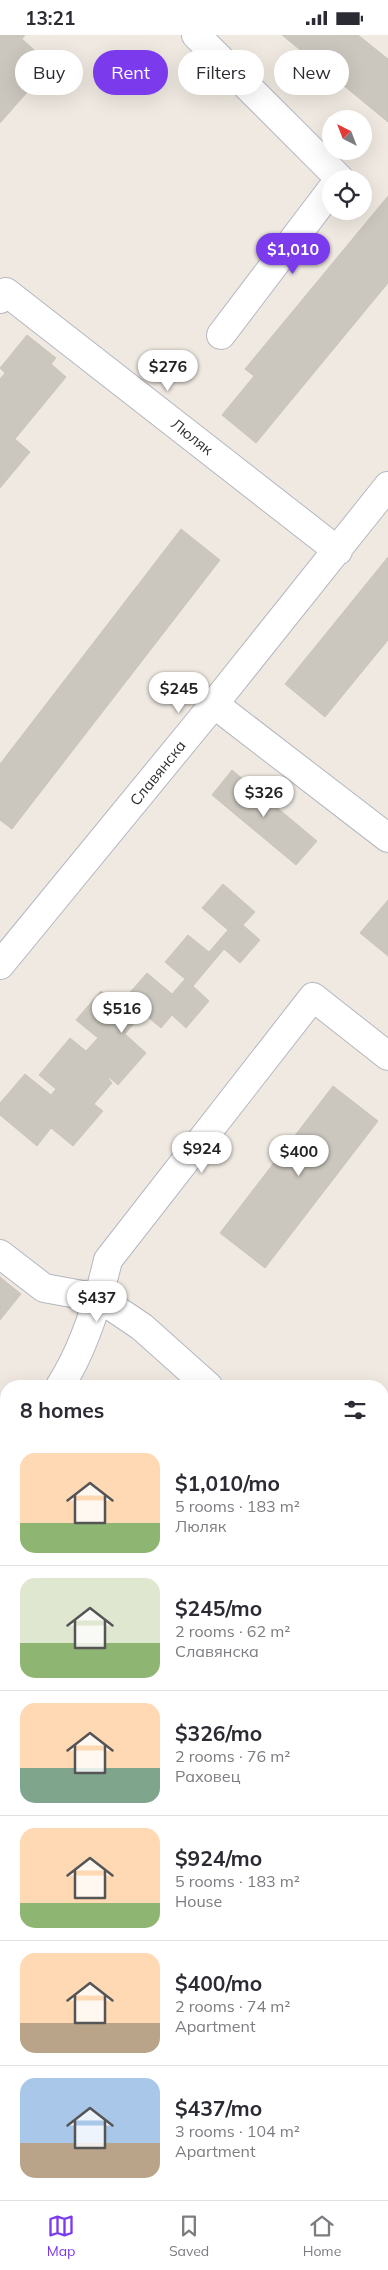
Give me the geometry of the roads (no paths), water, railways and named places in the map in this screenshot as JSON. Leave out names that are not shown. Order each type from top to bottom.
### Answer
[{"type":"street","points":[[196,35],[331,170]]},
{"type":"street","points":[[221,335],[322,202]]},
{"type":"street","name":"Люляк","points":[[0,299],[6,292],[338,551]]},
{"type":"street","name":"Славянска","points":[[0,965],[214,705],[388,486]]},
{"type":"street","points":[[214,705],[388,838]]},
{"type":"street","points":[[64,1380],[71,1370],[99,1298],[108,1260],[313,997],[388,1056]]},
{"type":"street","points":[[0,1254],[44,1288],[99,1298],[142,1327],[201,1380]]}]
